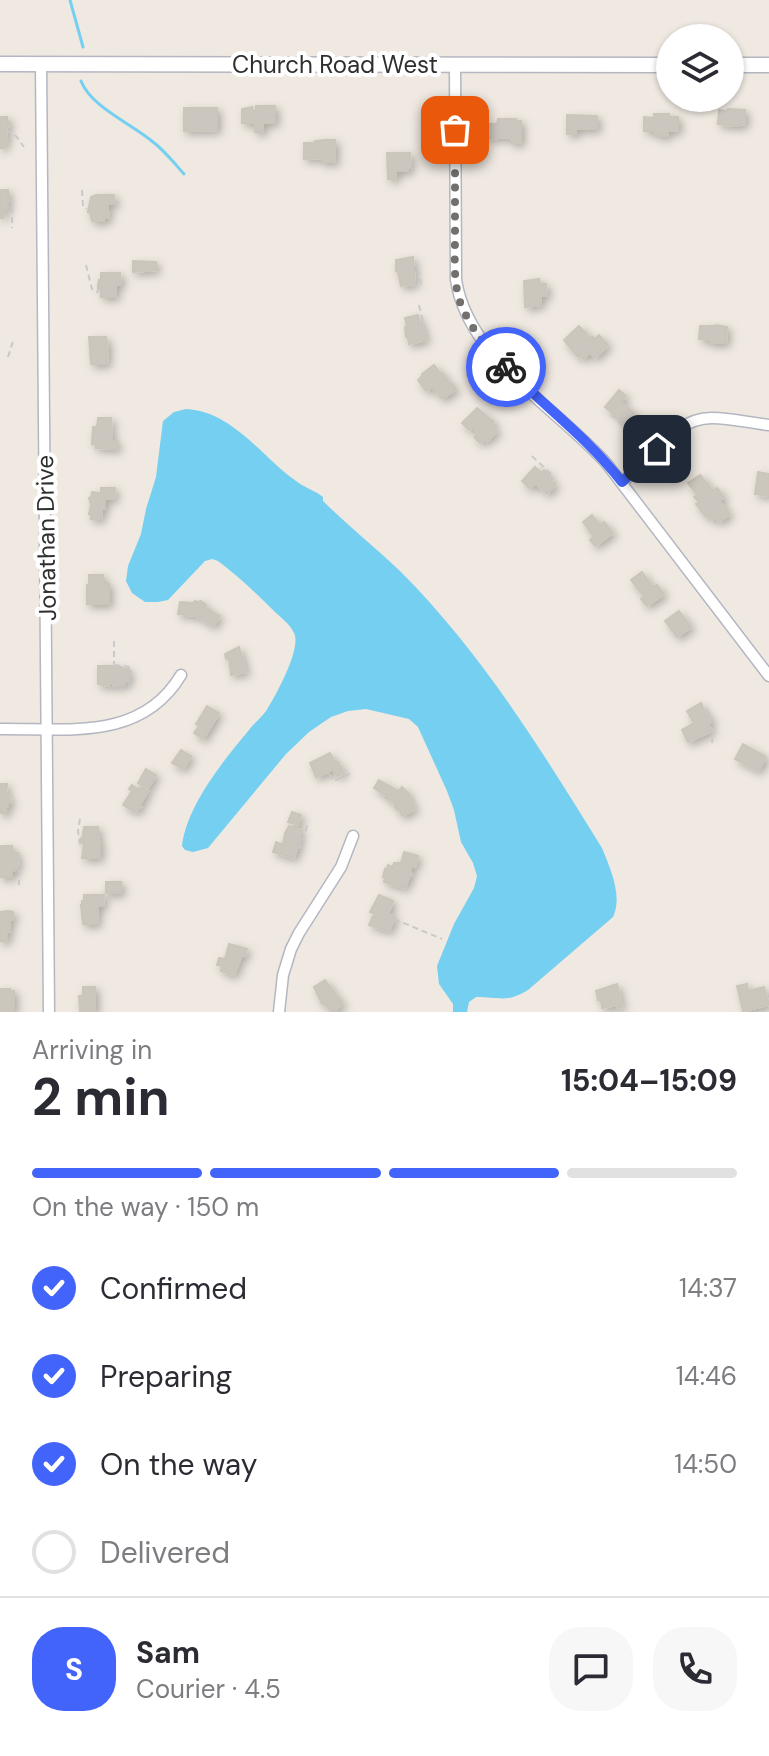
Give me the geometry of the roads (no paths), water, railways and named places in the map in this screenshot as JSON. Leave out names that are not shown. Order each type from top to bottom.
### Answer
[{"type":"street","name":"Church Road West","points":[[0,64],[656,65]]},
{"type":"street","name":"Jonathan Drive","points":[[41,64],[49,1012]]},
{"type":"street","points":[[455,65],[455,265],[458,293],[473,329],[539,400],[596,451],[769,676]]},
{"type":"street","points":[[744,65],[769,65]]},
{"type":"street","points":[[622,482],[688,422],[718,418],[769,425]]},
{"type":"street","points":[[0,729],[104,727],[138,716],[157,704],[181,675]]},
{"type":"street","points":[[279,1012],[283,975],[291,949],[341,867],[353,836]]},
{"type":"water","points":[[186,409],[203,412],[232,426],[283,471],[323,497],[332,510],[400,571],[484,669],[602,848],[616,891],[613,917],[528,990],[509,998],[476,997],[469,1002],[467,1012],[453,1012],[453,1004],[439,984],[437,966],[477,876],[461,842],[447,791],[418,727],[409,719],[366,709],[331,717],[286,754],[208,848],[193,852],[182,846],[191,815],[208,784],[266,711],[275,695],[291,661],[295,640],[287,624],[218,561],[205,561],[168,600],[145,602],[132,593],[126,581],[156,477],[163,421],[174,412]]},
{"type":"waterway","points":[[70,0],[83,47]]},
{"type":"waterway","points":[[81,81],[94,99],[144,135],[184,174]]}]
